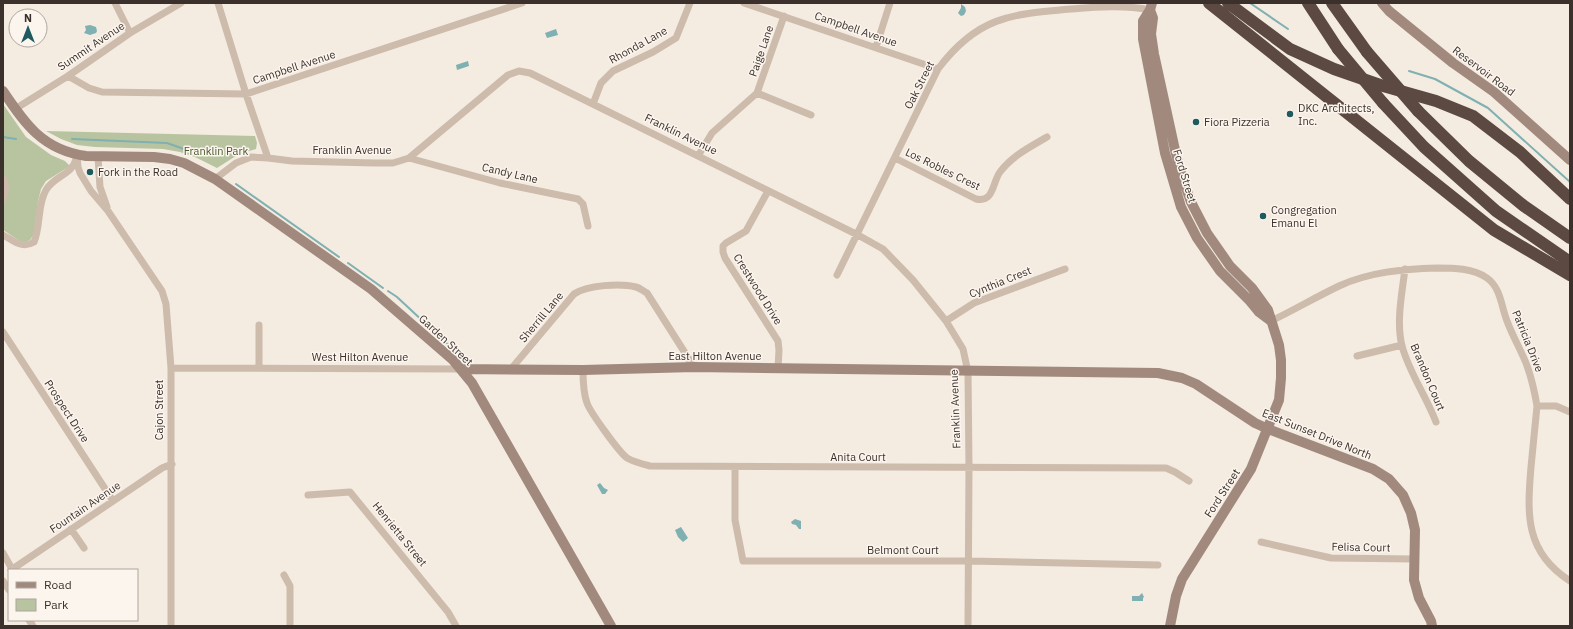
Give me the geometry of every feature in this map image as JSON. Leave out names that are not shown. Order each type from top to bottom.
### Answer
[{"type":"highway","points":[[1209,3],[1494,230],[1570,275]]},
{"type":"highway","points":[[1228,3],[1290,49],[1341,71],[1383,86],[1436,101],[1474,116],[1520,152],[1570,199]]},
{"type":"highway","points":[[1308,3],[1338,49],[1383,103],[1424,147],[1496,211],[1570,262]]},
{"type":"highway","points":[[1332,3],[1367,52],[1418,111],[1469,161],[1524,206],[1570,238]]},
{"type":"street","points":[[115,3],[130,33]]},
{"type":"street","name":"Summit Avenue","points":[[15,109],[68,76],[130,33],[181,3]]},
{"type":"street","points":[[218,3],[246,94],[268,158]]},
{"type":"street","name":"Campbell Avenue","points":[[68,76],[89,88],[102,92],[246,94],[522,3]]},
{"type":"street","name":"Rhonda Lane","points":[[593,104],[601,83],[613,71],[653,52],[676,38],[690,3]]},
{"type":"street","name":"Campbell Avenue","points":[[744,3],[938,69]]},
{"type":"street","points":[[876,47],[890,3]]},
{"type":"street","name":"Reservoir Road","points":[[1382,3],[1389,11],[1453,63],[1494,92],[1570,160]]},
{"type":"street","name":"Oak Street","points":[[837,275],[858,235],[938,69],[956,46],[983,27],[1002,18],[1021,14],[1108,6],[1151,7]]},
{"type":"street","name":"Ford Street","points":[[1151,7],[1143,21],[1142,39],[1165,153],[1172,181],[1181,207],[1197,238],[1220,271],[1259,312],[1271,321]]},
{"type":"street","name":"Ford Street","points":[[1151,7],[1153,18],[1151,34],[1154,54],[1175,150],[1182,177],[1191,202],[1207,233],[1230,266],[1252,288],[1268,310],[1279,345],[1281,360],[1279,400],[1268,429],[1251,469],[1182,579],[1176,596],[1170,626]]},
{"type":"street","name":"Paige Lane","points":[[698,156],[712,133],[757,93],[784,16]]},
{"type":"street","name":"Franklin Avenue","points":[[215,179],[236,163],[251,158],[268,158],[292,161],[375,163],[393,163],[409,158],[508,74],[519,71],[530,73],[858,235],[883,249],[913,280],[946,321],[963,349],[968,372],[968,626]]},
{"type":"street","points":[[3,91],[15,109],[36,134],[53,146],[77,155],[98,157],[154,157],[170,159],[184,163],[215,179]]},
{"type":"street","name":"Paige Lane","points":[[757,93],[811,115]]},
{"type":"street","points":[[1159,119],[1165,124],[1169,146],[1175,150]]},
{"type":"street","name":"Los Robles Crest","points":[[895,158],[976,199],[982,200],[987,198],[990,194],[998,174],[1011,159],[1047,137]]},
{"type":"street","points":[[3,236],[16,244],[29,245],[34,242],[38,234],[42,201],[45,191],[51,183],[73,168],[77,155]]},
{"type":"street","name":"Cajon Street","points":[[77,155],[80,173],[91,191],[108,211],[162,291],[166,304],[171,368],[171,626]]},
{"type":"street","name":"Cajon Street","points":[[98,157],[100,187],[108,211]]},
{"type":"street","name":"Candy Lane","points":[[409,158],[500,183],[578,199],[583,204],[588,226]]},
{"type":"street","points":[[3,178],[6,182],[3,200]]},
{"type":"street","name":"Garden Street","points":[[215,179],[371,289],[462,369],[472,383],[611,626]]},
{"type":"street","name":"Crestwood Drive","points":[[768,191],[746,231],[726,243],[723,246],[723,252],[725,258],[778,340],[778,368]]},
{"type":"street","name":"Patricia Drive","points":[[1271,321],[1340,286],[1365,277],[1405,269],[1447,268],[1476,272],[1486,278],[1495,286],[1503,305],[1506,321],[1530,372],[1537,406],[1528,508],[1532,534],[1540,551],[1550,565],[1570,581]]},
{"type":"street","name":"Cynthia Crest","points":[[946,321],[974,303],[1065,269]]},
{"type":"street","name":"Brandon Court","points":[[1405,269],[1400,330],[1402,345],[1410,367],[1430,406],[1436,422]]},
{"type":"street","name":"Sherrill Lane","points":[[512,369],[574,294],[588,287],[604,286],[637,287],[647,293],[694,367]]},
{"type":"street","points":[[259,325],[259,368]]},
{"type":"street","name":"Prospect Drive","points":[[3,332],[113,501]]},
{"type":"street","points":[[1356,356],[1402,345]]},
{"type":"street","name":"East Hilton Avenue","points":[[462,369],[582,370],[694,367],[968,372]]},
{"type":"street","name":"West Hilton Avenue","points":[[171,368],[462,369]]},
{"type":"street","name":"Anita Court","points":[[582,370],[584,389],[588,405],[621,452],[634,462],[650,466],[1166,468],[1176,472],[1189,481]]},
{"type":"street","name":"East Sunset Drive North","points":[[968,372],[1158,373],[1173,375],[1196,384],[1255,423],[1373,469],[1389,479],[1403,495],[1411,513],[1415,530],[1414,580],[1419,598],[1432,626]]},
{"type":"street","points":[[1537,406],[1556,406],[1570,412]]},
{"type":"street","name":"Fountain Avenue","points":[[12,569],[113,501],[172,464]]},
{"type":"street","name":"Belmont Court","points":[[735,467],[735,520],[743,561],[969,561],[1158,565]]},
{"type":"street","name":"Henrietta Street","points":[[308,495],[350,492],[448,612],[456,626]]},
{"type":"street","points":[[71,529],[84,548]]},
{"type":"street","name":"Felisa Court","points":[[1261,542],[1331,558],[1414,559]]},
{"type":"street","points":[[3,553],[11,569]]},
{"type":"street","points":[[284,575],[290,586],[290,626]]},
{"type":"green space","points":[[3,104],[26,137],[51,155],[65,161],[70,166],[46,181],[41,189],[34,234],[30,240],[25,242],[20,241],[3,230]]},
{"type":"green space","name":"Franklin Park","points":[[46,131],[255,136],[257,143],[256,149],[239,154],[217,168],[195,157],[180,152],[163,149],[77,145]]},
{"type":"water","points":[[961,4],[965,7],[966,11],[964,15],[961,16],[958,13],[961,8]]},
{"type":"water","points":[[90,25],[96,27],[96,33],[90,35],[84,33],[86,30],[85,26]]},
{"type":"water","points":[[556,29],[558,35],[547,38],[545,33]]},
{"type":"water","points":[[468,61],[469,66],[457,70],[456,65]]},
{"type":"water","points":[[600,483],[608,490],[605,494],[602,494],[597,485]]},
{"type":"water","points":[[795,519],[801,521],[801,529],[792,524],[791,522]]},
{"type":"water","points":[[681,527],[688,538],[683,542],[678,537],[675,530]]},
{"type":"water","points":[[1142,593],[1144,597],[1143,601],[1132,601],[1132,596],[1139,596]]},
{"type":"waterway","points":[[1250,3],[1288,29]]},
{"type":"waterway","points":[[1409,71],[1435,79],[1488,108],[1570,182]]},
{"type":"waterway","points":[[3,137],[16,139]]},
{"type":"waterway","points":[[72,139],[167,143],[184,149]]},
{"type":"waterway","points":[[236,184],[339,257]]},
{"type":"waterway","points":[[348,263],[383,288]]},
{"type":"waterway","points":[[388,291],[397,297],[455,351]]},
{"type":"waterway","points":[[461,357],[464,360]]},
{"type":"place","name":"DKC Architects, Inc.","points":[[1290,114]]},
{"type":"place","name":"Fiora Pizzeria","points":[[1196,122]]},
{"type":"place","name":"Fork in the Road","points":[[90,172]]},
{"type":"place","name":"Congregation Emanu El","points":[[1263,216]]}]
